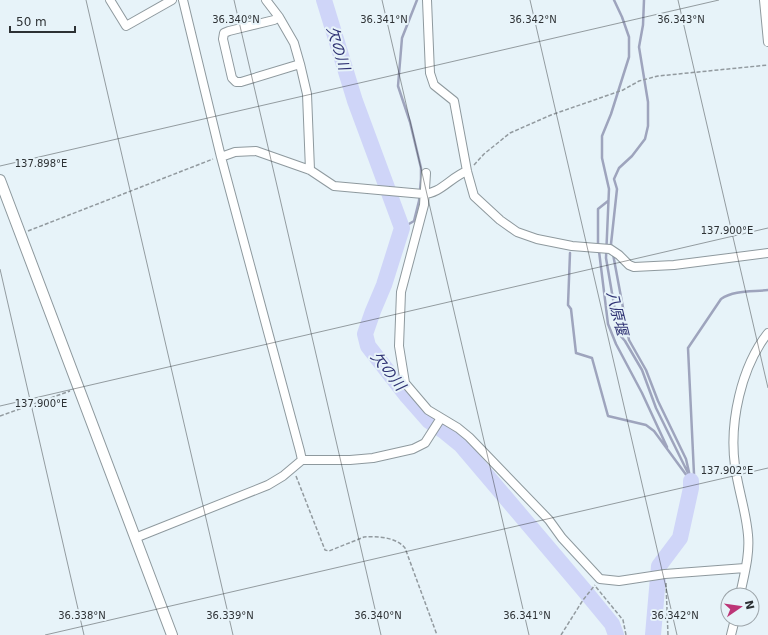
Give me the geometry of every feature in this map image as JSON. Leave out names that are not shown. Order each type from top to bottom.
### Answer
[{"type":"street","points":[[110,0],[126,26],[172,0]]},
{"type":"street","points":[[183,0],[221,156],[302,460]]},
{"type":"street","points":[[266,0],[279,17],[294,43],[300,64],[307,94],[310,170]]},
{"type":"street","points":[[427,0],[430,73],[434,85],[454,101],[467,172],[474,196],[509,228],[537,239],[572,246],[614,251],[629,265],[634,267],[674,265],[768,253]]},
{"type":"street","points":[[764,0],[768,42]]},
{"type":"street","points":[[279,17],[274,20],[224,33],[223,39],[232,78],[236,82],[241,82],[300,64]]},
{"type":"street","points":[[221,156],[235,152],[256,151],[310,170],[334,186],[421,193],[437,190],[461,174],[467,172]]},
{"type":"street","points":[[426,173],[421,193],[424,205],[401,292],[399,346],[405,383],[428,410],[440,420],[458,428],[469,437],[549,520],[562,538],[600,580],[619,581],[659,575],[745,568]]},
{"type":"street","points":[[0,180],[172,635]]},
{"type":"street","points":[[741,587],[748,554],[748,535],[735,467],[733,450],[734,434],[741,386],[747,368],[768,333]]},
{"type":"street","points":[[135,538],[263,488],[283,476],[302,460],[350,460],[403,453],[425,443],[440,420]]},
{"type":"path","points":[[467,172],[484,154],[510,133],[551,115],[623,90],[639,81],[658,76],[768,65]]},
{"type":"path","points":[[20,234],[221,156]]},
{"type":"path","points":[[0,416],[79,387]]},
{"type":"path","points":[[293,468],[325,550],[329,551],[364,537],[397,541],[405,548],[437,635]]},
{"type":"path","points":[[659,575],[668,635]]},
{"type":"path","points":[[595,585],[615,611],[621,616],[626,635]]},
{"type":"path","points":[[561,635],[592,588]]},
{"type":"waterway","name":"欠の川","points":[[324,0],[355,101],[402,228],[384,285],[365,334],[368,346],[407,396],[429,421],[461,445],[612,624],[616,635]]},
{"type":"waterway","points":[[402,228],[414,221],[419,201],[421,179],[421,168],[410,122],[398,86],[402,38],[417,0]]},
{"type":"waterway","name":"八原堰","points":[[614,0],[629,37],[629,57],[611,114],[602,136],[602,158],[609,189],[606,258],[619,334],[625,341],[642,370],[656,408],[689,475]]},
{"type":"waterway","points":[[612,248],[611,244],[617,189],[614,179],[619,168],[632,156],[645,139],[648,126],[648,102],[639,47],[643,25],[644,0]]},
{"type":"waterway","points":[[608,201],[598,209],[598,243],[608,324],[616,344],[642,393],[667,447]]},
{"type":"waterway","points":[[570,253],[568,305],[571,309],[576,353],[592,358],[608,416],[646,425],[654,431],[687,476]]},
{"type":"waterway","name":"八原堰","points":[[613,254],[629,340],[646,370],[658,401],[686,459],[691,481]]},
{"type":"waterway","points":[[691,480],[694,474],[688,348],[721,299],[732,294],[768,290]]},
{"type":"waterway","name":"八原堰","points":[[653,635],[659,566],[680,538],[691,488],[691,481]]}]
